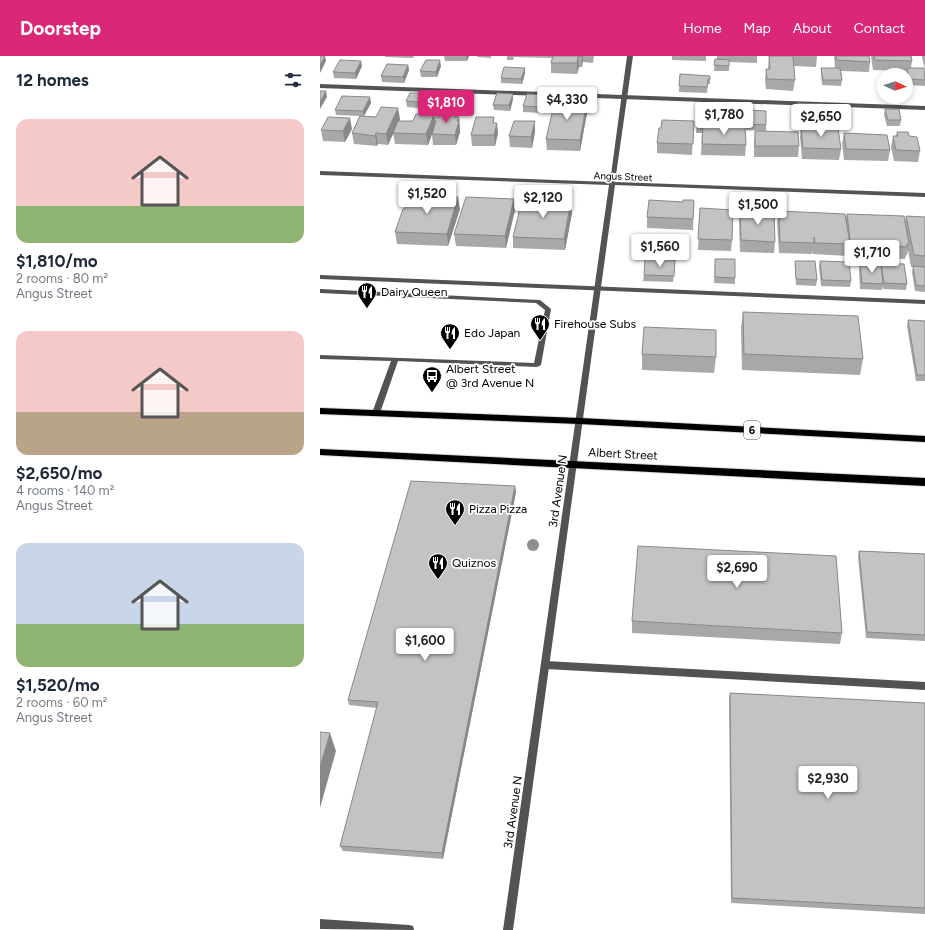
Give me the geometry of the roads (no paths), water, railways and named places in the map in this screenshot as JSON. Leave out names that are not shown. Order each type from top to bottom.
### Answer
[{"type":"main road","name":"6","points":[[320,411],[925,439]]},
{"type":"main road","name":"Albert Street","points":[[320,452],[925,482]]},
{"type":"street","name":"3rd Avenue N","points":[[508,930],[630,56]]},
{"type":"street","points":[[320,86],[925,108]]},
{"type":"street","name":"Angus Street","points":[[320,173],[925,195]]},
{"type":"street","points":[[320,277],[925,302]]},
{"type":"street","points":[[320,291],[538,301],[548,309],[537,365],[320,357]]},
{"type":"street","points":[[376,413],[395,359]]},
{"type":"street","points":[[546,665],[925,686]]},
{"type":"street","points":[[320,924],[408,930]]},
{"type":"place","name":"Dairy Queen","points":[[367,309]]},
{"type":"place","name":"Firehouse Subs","points":[[540,341]]},
{"type":"place","name":"Edo Japan","points":[[450,350]]},
{"type":"place","name":"Albert Street @ 3rd Avenue N","points":[[432,393]]},
{"type":"place","name":"Pizza Pizza","points":[[455,526]]},
{"type":"place","name":"Quiznos","points":[[438,580]]}]
